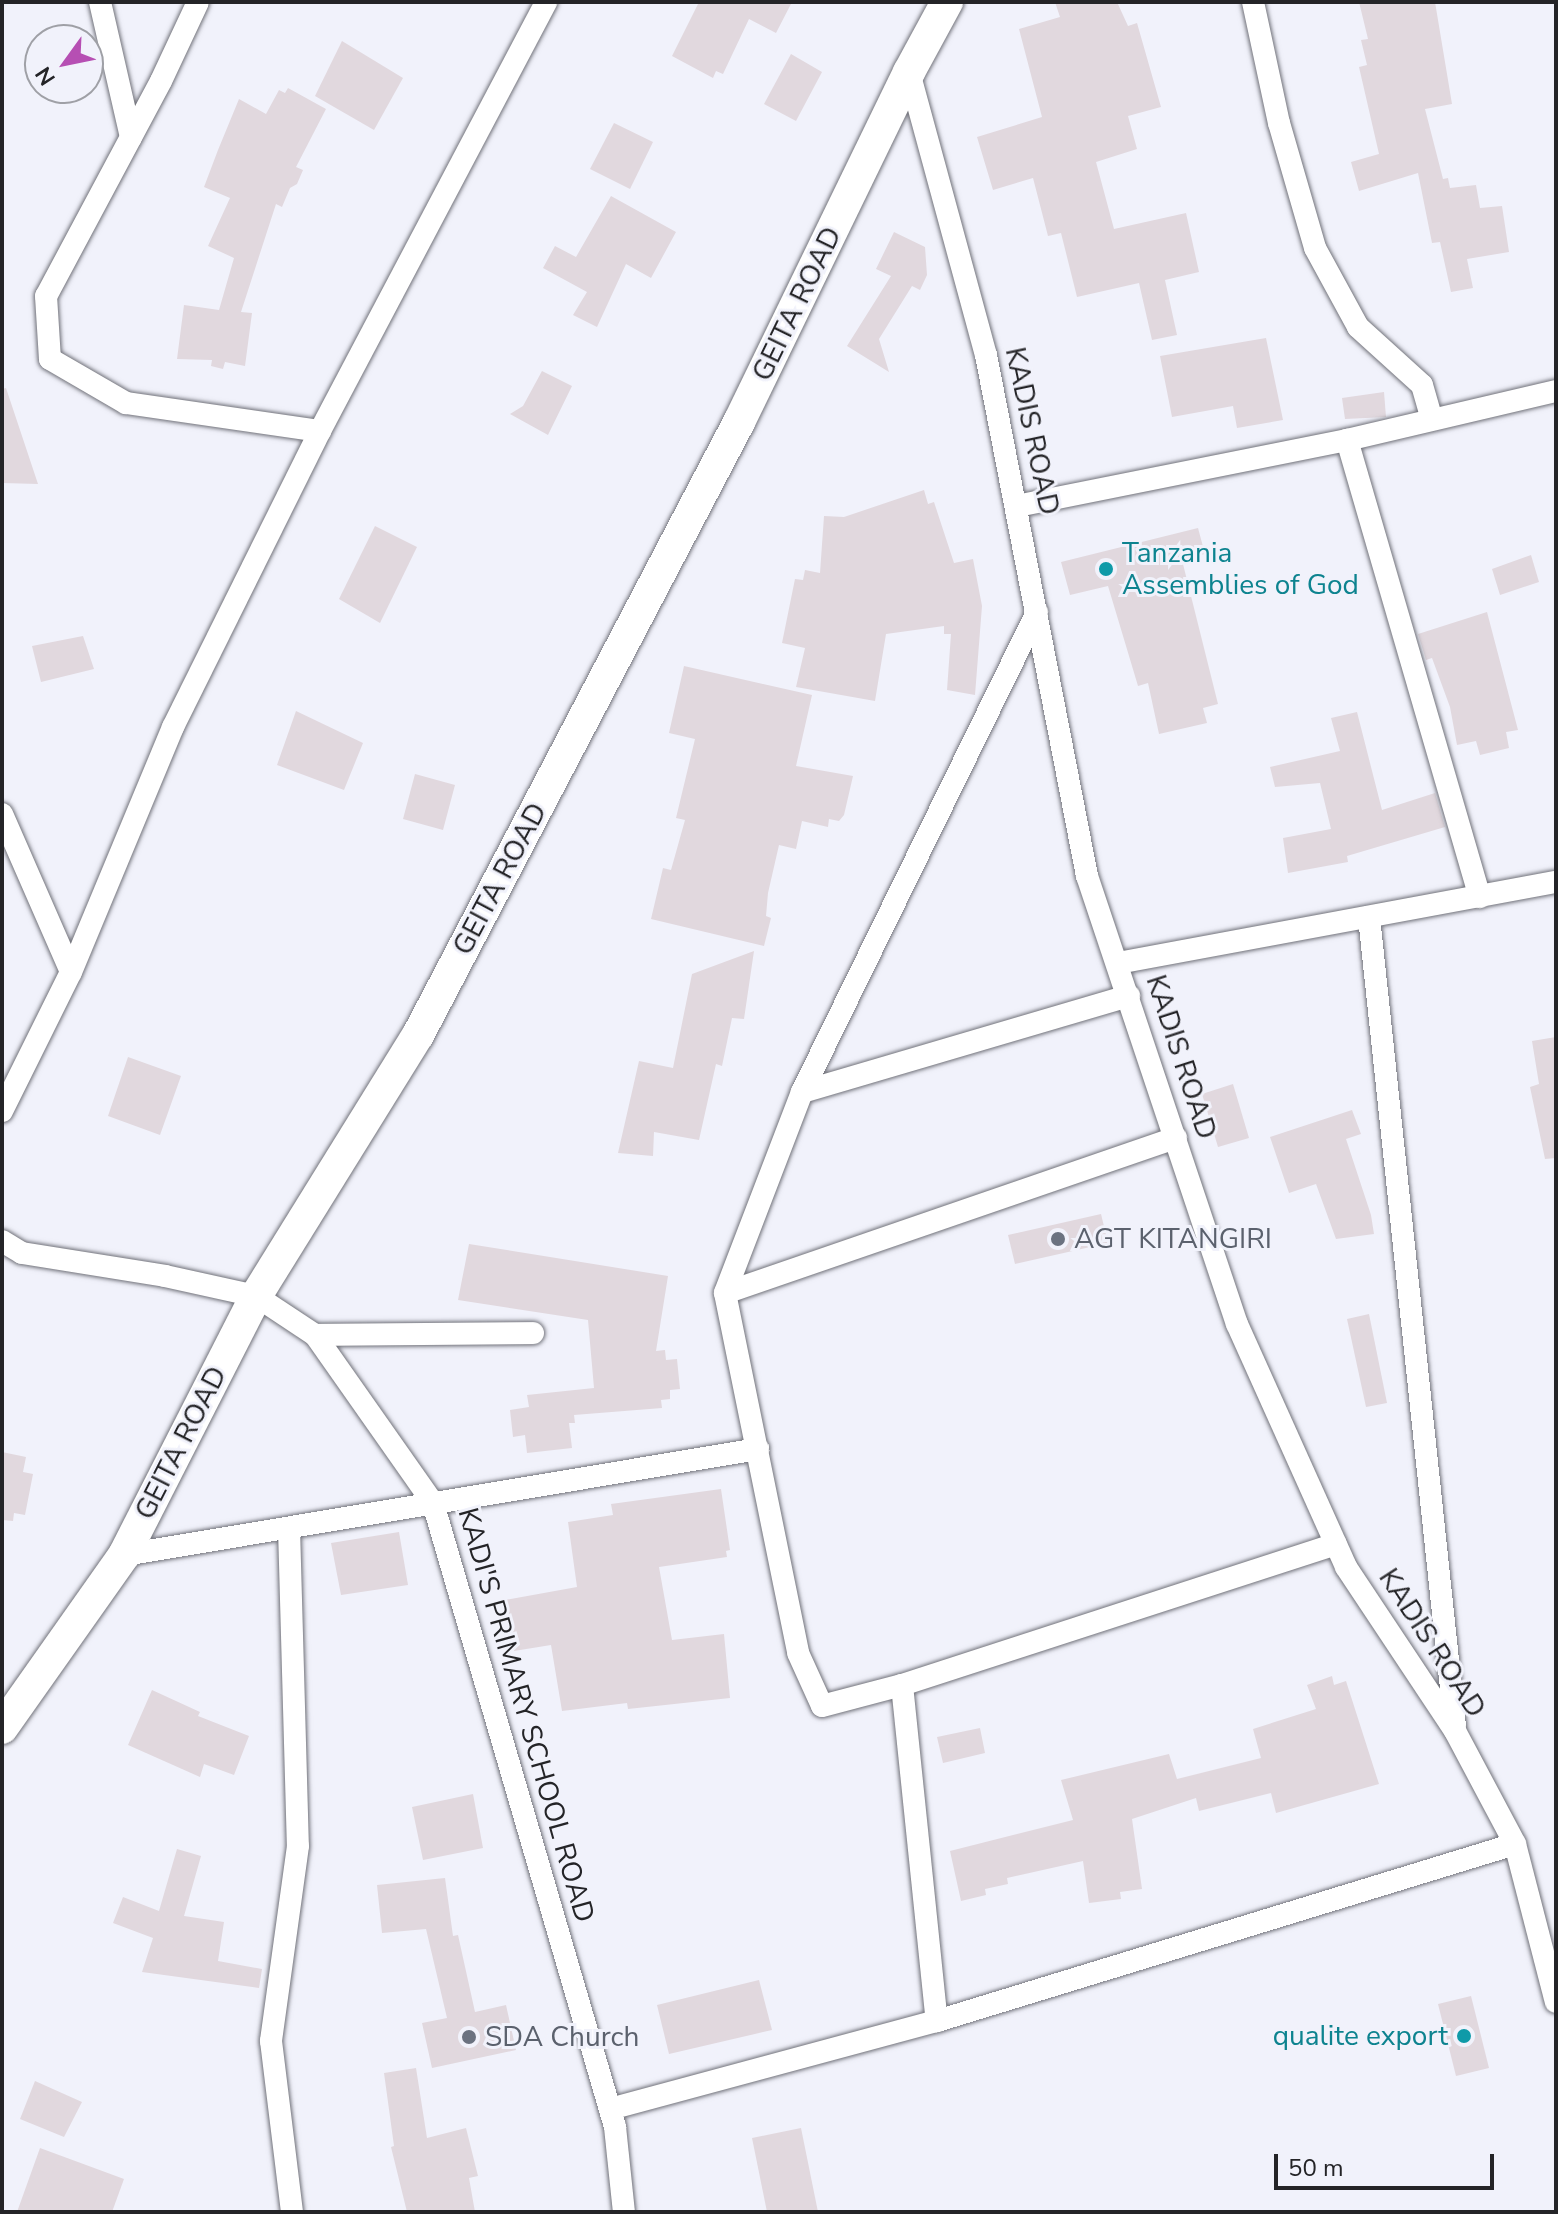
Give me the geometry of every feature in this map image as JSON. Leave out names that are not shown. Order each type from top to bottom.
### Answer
[{"type":"main road","name":"GEITA ROAD","points":[[2,1728],[124,1555],[256,1296],[425,1022],[739,422],[909,72],[947,2]]},
{"type":"street","points":[[100,2],[131,137]]},
{"type":"street","points":[[198,2],[131,137],[46,296],[50,359],[126,403],[320,431]]},
{"type":"street","points":[[2,1111],[71,972],[173,727],[320,431],[546,2]]},
{"type":"street","points":[[1253,2],[1279,123],[1315,248],[1358,327],[1422,385],[1431,417]]},
{"type":"street","name":"KADIS ROAD","points":[[909,72],[986,355],[1087,876],[1237,1324],[1346,1567],[1455,1731],[1515,1844],[1556,2002]]},
{"type":"street","points":[[1017,506],[1347,440],[1431,417],[1556,391]]},
{"type":"street","points":[[1347,440],[1480,897]]},
{"type":"street","points":[[1037,612],[802,1092],[725,1293],[798,1653],[822,1706],[902,1685],[1336,1544]]},
{"type":"street","points":[[2,814],[71,972]]},
{"type":"street","points":[[1118,963],[1556,882]]},
{"type":"street","points":[[1369,917],[1455,1731]]},
{"type":"street","points":[[802,1092],[1129,996]]},
{"type":"street","points":[[725,1293],[1176,1138]]},
{"type":"street","points":[[2,1241],[22,1253],[256,1296]]},
{"type":"street","name":"KADI'S PRIMARY SCHOOL ROAD","points":[[256,1296],[315,1335],[433,1503],[610,2109],[624,2212]]},
{"type":"street","points":[[315,1335],[533,1333]]},
{"type":"street","points":[[124,1555],[758,1449]]},
{"type":"street","points":[[289,1528],[298,1846],[271,2041],[292,2212]]},
{"type":"street","points":[[902,1685],[937,2021]]},
{"type":"street","points":[[610,2109],[937,2021],[1515,1844]]},
{"type":"building","points":[[699,2],[792,2],[776,33],[749,19],[723,74],[716,71],[713,78],[672,56]]},
{"type":"building","points":[[1055,2],[1117,2],[1128,26],[1137,23],[1161,107],[1128,116],[1137,149],[1096,162],[1114,229],[1186,213],[1199,272],[1165,280],[1177,335],[1152,340],[1139,283],[1077,297],[1061,233],[1048,236],[1033,178],[993,190],[977,137],[1042,117],[1019,29],[1060,17]]},
{"type":"building","points":[[1359,2],[1435,2],[1452,104],[1425,109],[1443,179],[1448,178],[1450,188],[1476,185],[1480,208],[1502,206],[1509,252],[1467,259],[1473,288],[1451,292],[1440,242],[1432,243],[1418,173],[1359,191],[1351,162],[1379,154],[1359,67],[1367,65],[1361,40],[1368,39]]},
{"type":"building","points":[[342,41],[403,78],[374,130],[315,96]]},
{"type":"building","points":[[791,54],[822,72],[796,121],[764,104]]},
{"type":"building","points":[[288,88],[326,109],[296,167],[303,170],[297,184],[290,188],[282,207],[276,204],[241,312],[252,313],[245,366],[225,362],[223,369],[211,366],[212,360],[177,359],[184,305],[219,310],[234,258],[208,246],[230,198],[204,187],[218,150],[239,99],[266,114],[279,90],[285,93]]},
{"type":"building","points":[[614,123],[653,142],[630,189],[590,169]]},
{"type":"building","points":[[611,196],[676,232],[651,278],[626,264],[597,327],[573,315],[587,292],[543,268],[555,246],[576,257]]},
{"type":"building","points":[[894,232],[925,247],[927,275],[920,290],[912,286],[879,339],[889,372],[847,346],[891,276],[876,269]]},
{"type":"building","points":[[1266,338],[1283,420],[1237,428],[1233,406],[1172,417],[1160,356]]},
{"type":"building","points":[[542,371],[572,386],[548,435],[510,414],[523,406]]},
{"type":"building","points":[[6,388],[38,484],[2,483],[2,389]]},
{"type":"building","points":[[1384,392],[1386,417],[1345,419],[1342,398]]},
{"type":"building","points":[[924,490],[928,504],[934,502],[954,563],[973,559],[982,606],[975,695],[947,690],[951,634],[944,634],[944,626],[886,634],[875,701],[796,687],[805,648],[782,643],[795,579],[803,580],[805,570],[820,573],[824,516],[844,517]]},
{"type":"building","points":[[375,526],[417,547],[380,623],[339,599]]},
{"type":"building","points":[[1198,528],[1205,554],[1182,560],[1218,704],[1203,708],[1207,723],[1159,734],[1148,683],[1138,686],[1108,586],[1070,595],[1061,562]]},
{"type":"building","points":[[1531,555],[1539,582],[1500,595],[1492,569]]},
{"type":"building","points":[[1487,612],[1518,730],[1506,732],[1509,748],[1480,755],[1476,741],[1457,745],[1450,707],[1432,658],[1426,660],[1418,634]]},
{"type":"building","points":[[83,636],[94,669],[41,682],[32,646]]},
{"type":"building","points":[[684,666],[812,695],[796,766],[853,776],[844,815],[839,821],[829,819],[828,827],[802,821],[796,849],[779,845],[768,893],[766,916],[771,918],[764,946],[651,919],[663,868],[671,870],[685,820],[676,818],[695,739],[669,733]]},
{"type":"building","points":[[296,711],[363,743],[344,790],[277,765]]},
{"type":"building","points":[[1357,712],[1382,810],[1435,793],[1445,827],[1347,856],[1348,862],[1288,873],[1283,838],[1331,829],[1320,783],[1275,787],[1270,767],[1340,751],[1331,718]]},
{"type":"building","points":[[415,774],[455,785],[443,830],[403,819]]},
{"type":"building","points":[[754,951],[744,1019],[732,1018],[722,1066],[716,1064],[699,1140],[654,1132],[653,1156],[618,1153],[639,1061],[673,1068],[692,974]]},
{"type":"building","points":[[1556,1037],[1556,1158],[1545,1159],[1530,1087],[1539,1084],[1532,1041]]},
{"type":"building","points":[[128,1057],[181,1076],[160,1135],[108,1116]]},
{"type":"building","points":[[1233,1084],[1249,1138],[1218,1147],[1202,1094]]},
{"type":"building","points":[[1352,1110],[1361,1134],[1346,1139],[1371,1215],[1374,1234],[1336,1239],[1316,1184],[1289,1193],[1270,1137]]},
{"type":"building","name":"AGT KITANGIRI","points":[[1101,1214],[1108,1243],[1015,1264],[1008,1235]]},
{"type":"building","points":[[469,1244],[668,1276],[656,1351],[665,1350],[666,1360],[677,1359],[680,1389],[670,1390],[670,1399],[661,1400],[662,1408],[574,1415],[575,1423],[569,1423],[572,1448],[527,1453],[525,1435],[513,1437],[510,1410],[529,1407],[527,1395],[594,1388],[588,1320],[458,1300]]},
{"type":"building","points":[[1369,1314],[1387,1403],[1366,1407],[1347,1319]]},
{"type":"building","points":[[2,1452],[26,1457],[23,1472],[33,1474],[25,1515],[14,1513],[13,1521],[2,1520]]},
{"type":"building","points":[[721,1489],[730,1550],[726,1551],[727,1557],[659,1567],[672,1640],[724,1634],[730,1698],[628,1709],[627,1703],[562,1711],[551,1645],[514,1651],[505,1600],[577,1587],[568,1522],[613,1515],[611,1504]]},
{"type":"building","points":[[399,1532],[408,1585],[341,1595],[331,1543]]},
{"type":"building","points":[[1332,1676],[1334,1685],[1346,1681],[1379,1784],[1276,1813],[1271,1793],[1199,1811],[1196,1798],[1132,1819],[1142,1889],[1120,1892],[1121,1899],[1089,1903],[1083,1861],[1007,1878],[1008,1884],[985,1889],[986,1895],[961,1901],[950,1851],[1073,1820],[1061,1780],[1169,1754],[1177,1779],[1261,1758],[1253,1729],[1316,1709],[1307,1685]]},
{"type":"building","points":[[152,1690],[200,1712],[198,1716],[249,1736],[234,1775],[204,1764],[200,1777],[128,1745]]},
{"type":"building","points":[[980,1728],[985,1753],[943,1763],[937,1737]]},
{"type":"building","points":[[473,1794],[483,1848],[423,1860],[412,1807]]},
{"type":"building","points":[[177,1849],[201,1856],[184,1916],[224,1922],[218,1961],[262,1969],[259,1988],[142,1972],[153,1938],[113,1923],[123,1897],[159,1911]]},
{"type":"building","points":[[445,1878],[453,1936],[458,1935],[475,2012],[506,2005],[516,2050],[432,2068],[422,2023],[447,2018],[426,1929],[382,1933],[377,1885]]},
{"type":"building","points":[[759,1980],[772,2030],[669,2054],[657,2005]]},
{"type":"building","name":"qualite export","points":[[1471,1996],[1489,2068],[1456,2076],[1438,2004]]},
{"type":"building","points":[[416,2068],[427,2138],[466,2128],[478,2176],[469,2178],[475,2212],[407,2212],[391,2147],[394,2146],[384,2073]]},
{"type":"building","points":[[35,2081],[82,2102],[64,2137],[20,2119]]},
{"type":"building","points":[[801,2128],[818,2212],[767,2212],[752,2138]]},
{"type":"building","points":[[40,2148],[124,2179],[112,2212],[17,2212]]},
{"type":"place","name":"Tanzania Assemblies of God","points":[[1106,569]]},
{"type":"place","name":"AGT KITANGIRI","points":[[1058,1239]]},
{"type":"place","name":"qualite export","points":[[1464,2036]]},
{"type":"place","name":"SDA Church","points":[[469,2037]]}]
